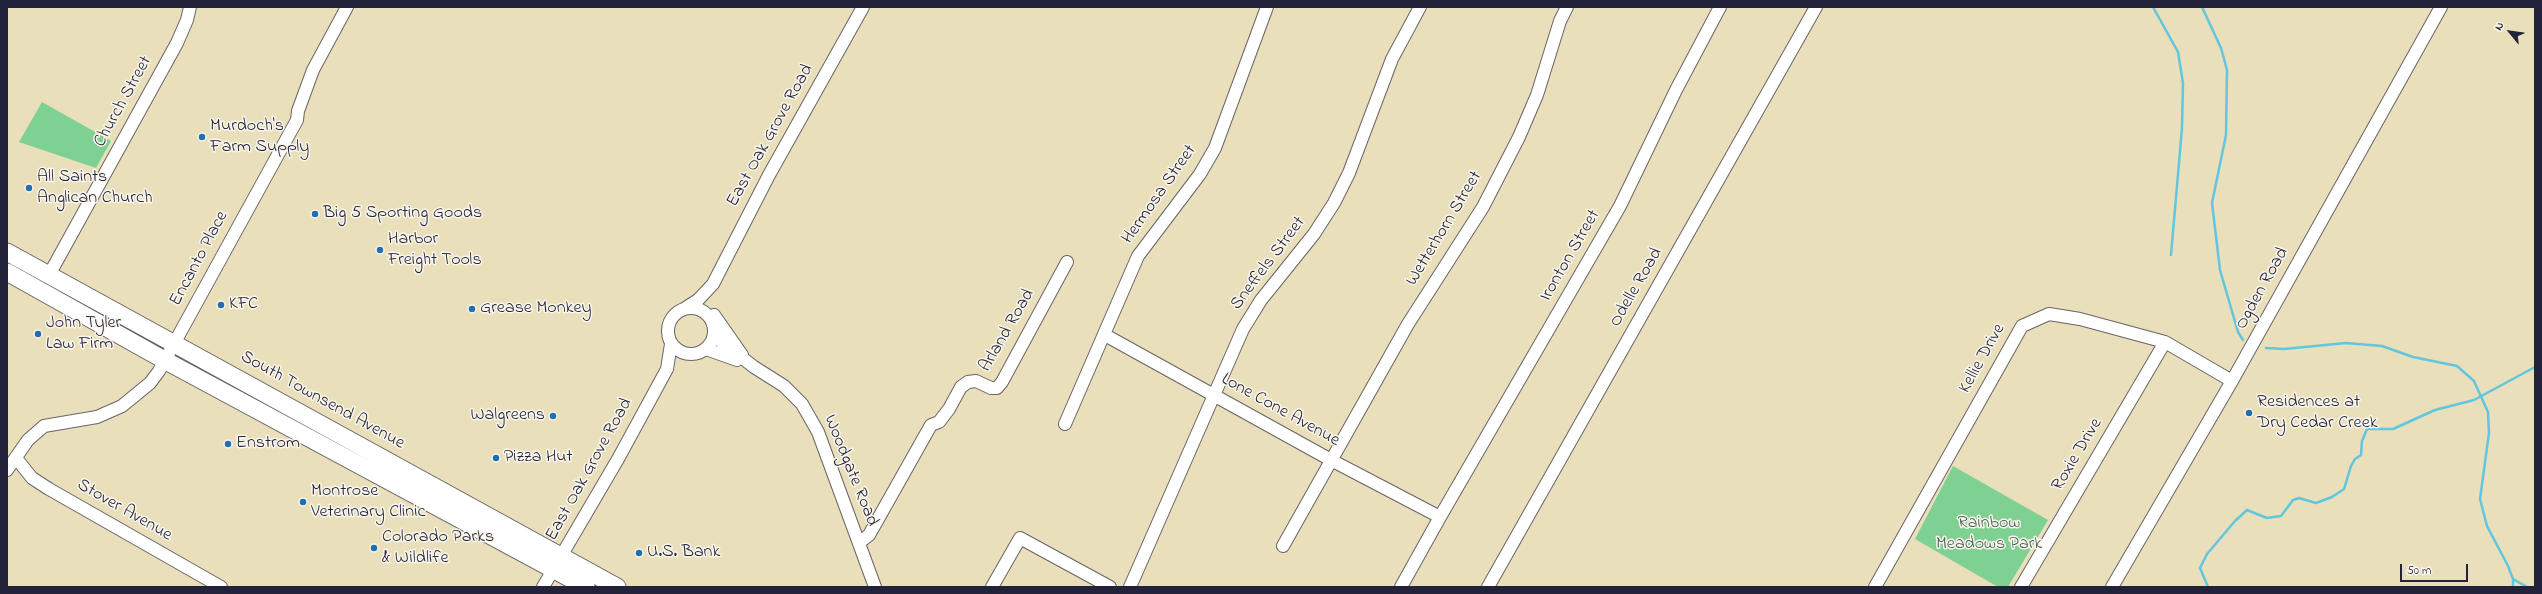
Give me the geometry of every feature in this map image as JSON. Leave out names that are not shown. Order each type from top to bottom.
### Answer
[{"type":"highway","name":"South Townsend Avenue","points":[[7,252],[176,344],[558,563],[586,587]]},
{"type":"highway","name":"South Townsend Avenue","points":[[7,272],[166,361],[558,563],[617,587]]},
{"type":"street","name":"Church Street","points":[[49,275],[177,42],[187,20],[190,7]]},
{"type":"street","name":"Encanto Place","points":[[7,470],[28,440],[44,426],[97,417],[122,406],[150,383],[176,344],[297,120],[298,111],[313,70],[347,7]]},
{"type":"street","name":"East Oak Grove Road","points":[[684,309],[698,300],[713,284],[769,175],[863,7]]},
{"type":"street","name":"Hermosa Street","points":[[1065,424],[1138,256],[1200,174],[1215,148],[1267,7]]},
{"type":"street","name":"Sneffels Street","points":[[1130,587],[1243,329],[1261,300],[1314,234],[1334,203],[1349,173],[1392,59],[1420,7]]},
{"type":"street","name":"Wetterhorn Street","points":[[1283,546],[1408,324],[1483,207],[1519,137],[1537,95],[1560,21],[1567,7]]},
{"type":"street","name":"Ironton Street","points":[[1401,587],[1620,206],[1676,90],[1720,7]]},
{"type":"street","name":"Odelle Road","points":[[1488,587],[1816,7]]},
{"type":"street","name":"Ogden Road","points":[[2112,587],[2232,381],[2441,7]]},
{"type":"street","name":"Arland Road","points":[[860,542],[869,535],[931,425],[939,422],[946,414],[961,387],[968,382],[976,380],[991,388],[997,388],[1002,382],[1067,262]]},
{"type":"street","name":"East Oak Grove Road","points":[[709,310],[713,284]]},
{"type":"street","points":[[696,308],[709,310],[714,326],[714,336],[706,349],[688,355],[671,344],[668,328],[674,317],[684,309],[696,308]]},
{"type":"street","name":"Woodgate Road","points":[[709,310],[744,358]]},
{"type":"street","name":"Kellie Drive","points":[[1876,587],[2022,326],[2049,314],[2080,319],[2165,342],[2232,381]]},
{"type":"street","name":"Lone Cone Avenue","points":[[1104,335],[1331,460],[1440,517]]},
{"type":"street","name":"Woodgate Road","points":[[714,336],[754,367],[784,386],[802,404],[818,432],[860,542],[875,587]]},
{"type":"street","name":"Roxie Drive","points":[[2021,587],[2165,342]]},
{"type":"street","name":"East Oak Grove Road","points":[[543,587],[667,369],[671,344]]},
{"type":"street","name":"Woodgate Road","points":[[706,349],[754,367]]},
{"type":"street","name":"East Oak Grove Road","points":[[667,369],[688,355]]},
{"type":"street","name":"Stover Avenue","points":[[16,458],[32,478],[49,489],[221,587]]},
{"type":"street","points":[[992,587],[1020,538],[1110,587]]},
{"type":"green space","points":[[42,102],[111,141],[96,168],[19,142]]},
{"type":"green space","name":"Rainbow Meadows Park","points":[[1953,466],[2048,520],[2008,587],[1998,587],[1915,539]]},
{"type":"waterway","points":[[2153,7],[2178,52],[2183,83],[2182,128],[2171,255]]},
{"type":"waterway","points":[[2202,7],[2221,48],[2227,70],[2226,135],[2212,203],[2220,270],[2238,332],[2243,340]]},
{"type":"waterway","points":[[2266,348],[2284,349],[2346,343],[2382,346],[2413,357],[2457,366],[2474,381],[2488,412],[2489,433],[2480,499],[2487,526],[2508,566],[2513,579],[2513,587]]},
{"type":"waterway","points":[[2208,587],[2200,568],[2207,554],[2235,521],[2247,510],[2267,518],[2281,516],[2293,500],[2299,498],[2316,503],[2332,497],[2344,489],[2351,466],[2355,459],[2361,455],[2362,441],[2367,429],[2393,429],[2435,410],[2474,400],[2535,367]]},
{"type":"waterway","points":[[2513,579],[2527,587]]},
{"type":"place","name":"Murdoch's Farm Supply","points":[[202,137]]},
{"type":"place","name":"All Saints Anglican Church","points":[[29,188]]},
{"type":"place","name":"Big 5 Sporting Goods","points":[[315,214]]},
{"type":"place","name":"Harbor Freight Tools","points":[[380,250]]},
{"type":"place","name":"KFC","points":[[221,305]]},
{"type":"place","name":"Grease Monkey","points":[[472,309]]},
{"type":"place","name":"John Tyler Law Firm","points":[[38,334]]},
{"type":"place","name":"Residences at Dry Cedar Creek","points":[[2249,413]]},
{"type":"place","name":"Walgreens","points":[[553,416]]},
{"type":"place","name":"Enstrom","points":[[228,444]]},
{"type":"place","name":"Pizza Hut","points":[[496,458]]},
{"type":"place","name":"Montrose Veterinary Clinic","points":[[303,502]]},
{"type":"place","name":"Colorado Parks & Wildlife","points":[[374,548]]},
{"type":"place","name":"U.S. Bank","points":[[639,553]]}]
